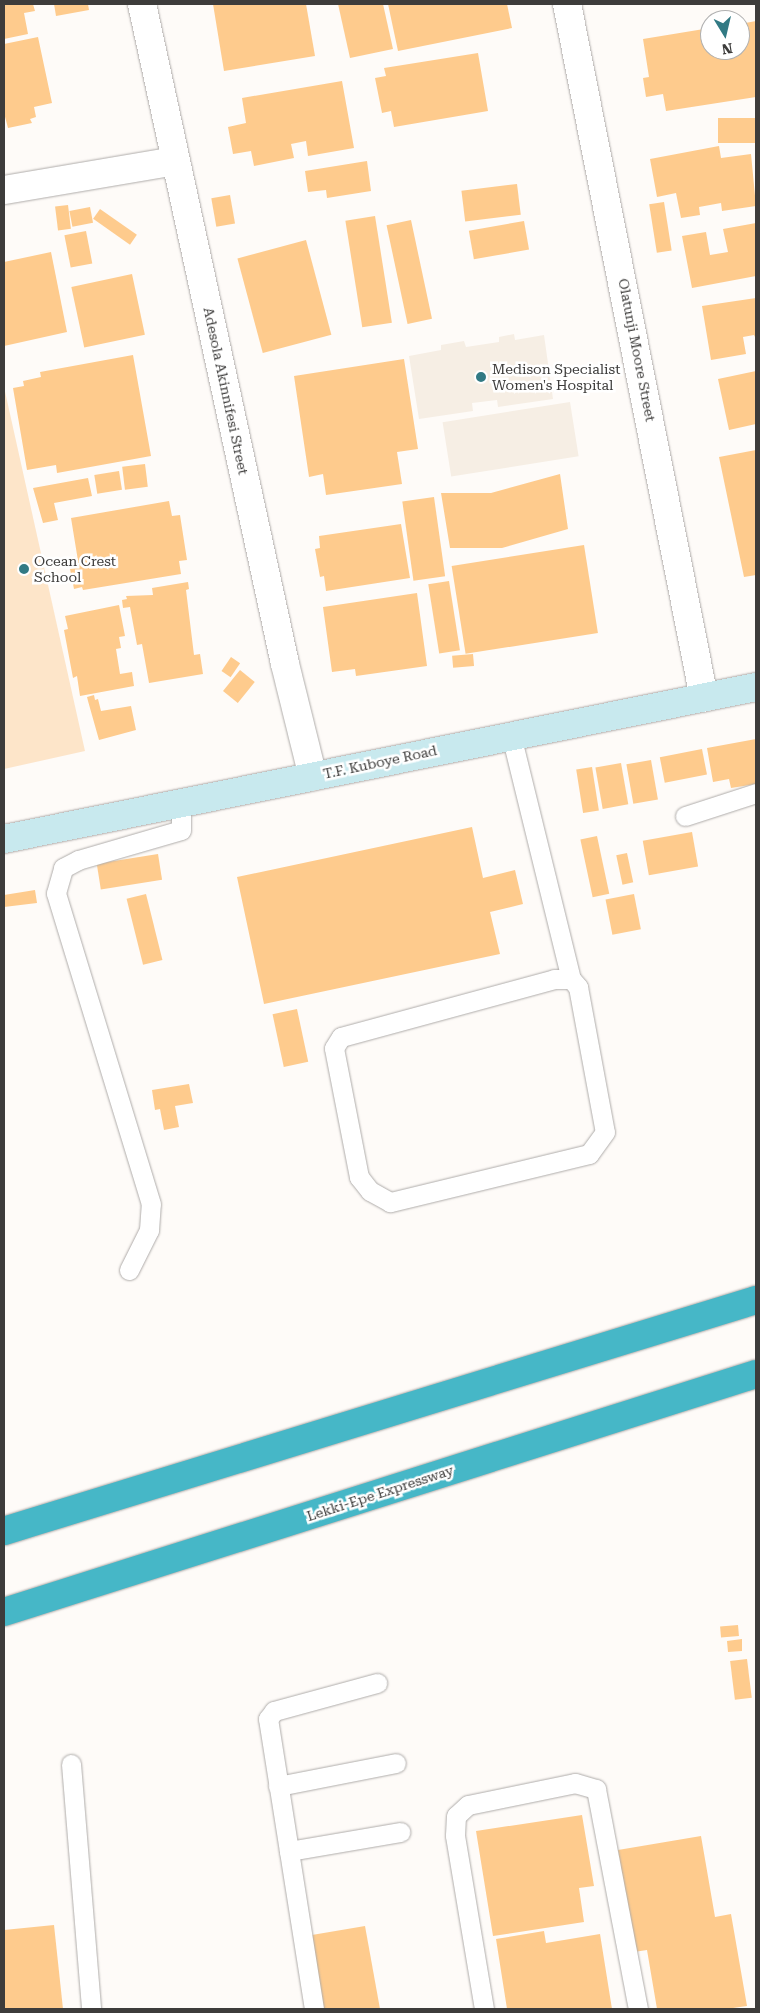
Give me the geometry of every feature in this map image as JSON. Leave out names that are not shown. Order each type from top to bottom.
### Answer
[{"type":"highway","points":[[4,1531],[756,1300]]},
{"type":"highway","name":"Lekki-Epe Expressway","points":[[4,1612],[756,1374]]},
{"type":"street","name":"Adesola Akinnifesi Street","points":[[142,4],[285,664],[313,777]]},
{"type":"street","name":"Olatunji Moore Street","points":[[567,4],[704,698]]},
{"type":"street","points":[[4,190],[176,161]]},
{"type":"street","name":"T.F. Kuboye Road","points":[[4,839],[756,687]]},
{"type":"lane","points":[[511,735],[571,979],[578,988],[606,1132],[589,1154],[390,1202],[370,1191],[359,1177],[334,1048],[341,1037],[554,979],[571,979]]},
{"type":"lane","points":[[685,816],[756,793]]},
{"type":"lane","points":[[129,1270],[149,1230],[151,1204],[56,893],[63,868],[78,860],[181,830],[181,803]]},
{"type":"lane","points":[[314,2009],[268,1719],[274,1711],[377,1683]]},
{"type":"lane","points":[[278,1786],[396,1763]]},
{"type":"lane","points":[[71,1764],[91,2009]]},
{"type":"lane","points":[[484,2009],[455,1835],[456,1816],[468,1805],[575,1783],[596,1790],[638,2009]]},
{"type":"lane","points":[[289,1851],[400,1832]]},
{"type":"shaded area","name":"Medison Specialist Women's Hospital","points":[[514,334],[515,340],[544,335],[553,399],[498,407],[497,400],[472,403],[473,411],[419,419],[409,356],[441,350],[441,345],[464,341],[466,347],[499,342],[499,337]]},
{"type":"shaded area","name":"Ocean Crest School","points":[[4,387],[85,751],[4,769]]},
{"type":"shaded area","name":"Medison Specialist Women's Hospital","points":[[570,402],[579,456],[451,477],[443,422]]},
{"type":"building","points":[[4,4],[33,4],[35,11],[24,13],[28,34],[4,39]]},
{"type":"building","points":[[54,4],[88,4],[89,10],[56,16]]},
{"type":"building","points":[[213,4],[306,4],[315,56],[224,71]]},
{"type":"building","points":[[338,4],[383,4],[393,49],[350,58]]},
{"type":"building","points":[[388,4],[507,4],[512,28],[398,51]]},
{"type":"building","points":[[756,21],[756,97],[666,111],[663,94],[646,97],[643,78],[649,77],[643,39],[700,30],[700,60],[750,60],[750,22]]},
{"type":"building","points":[[38,37],[52,103],[34,107],[36,117],[30,119],[32,123],[8,128],[4,113],[4,44]]},
{"type":"building","points":[[478,53],[488,111],[394,127],[391,111],[382,113],[375,78],[386,76],[384,68]]},
{"type":"building","points":[[342,81],[354,148],[308,156],[306,141],[291,144],[294,158],[254,166],[251,151],[233,154],[228,127],[246,123],[242,98]]},
{"type":"building","points":[[718,118],[756,118],[756,143],[718,143]]},
{"type":"building","points":[[719,146],[721,158],[751,154],[756,206],[722,211],[721,203],[699,207],[700,215],[681,218],[676,193],[657,197],[650,159]]},
{"type":"building","points":[[367,161],[371,191],[327,198],[326,190],[308,192],[305,171]]},
{"type":"building","points":[[517,184],[521,215],[465,222],[461,191]]},
{"type":"building","points":[[230,195],[235,224],[216,227],[211,198]]},
{"type":"building","points":[[664,202],[672,250],[657,253],[649,204]]},
{"type":"building","points":[[68,205],[71,229],[58,230],[55,207]]},
{"type":"building","points":[[90,207],[93,223],[72,227],[69,211]]},
{"type":"building","points":[[100,209],[137,235],[130,245],[93,219]]},
{"type":"building","points":[[375,216],[392,323],[362,327],[345,221]]},
{"type":"building","points":[[411,220],[432,319],[408,324],[387,225]]},
{"type":"building","points":[[524,221],[529,250],[474,259],[469,231]]},
{"type":"building","points":[[756,223],[756,276],[692,288],[682,236],[706,232],[710,255],[728,252],[723,229]]},
{"type":"building","points":[[86,231],[92,263],[71,268],[64,235]]},
{"type":"building","points":[[306,240],[331,335],[263,353],[237,258]]},
{"type":"building","points":[[51,252],[67,332],[4,346],[4,262]]},
{"type":"building","points":[[132,274],[145,335],[84,348],[71,287]]},
{"type":"building","points":[[756,298],[756,339],[754,335],[743,337],[746,354],[711,360],[702,306]]},
{"type":"building","points":[[133,355],[151,456],[57,473],[56,465],[27,470],[13,388],[24,386],[23,381],[41,377],[40,372]]},
{"type":"building","points":[[404,359],[418,449],[397,452],[402,484],[326,495],[323,474],[309,477],[294,376]]},
{"type":"building","points":[[756,371],[756,424],[729,430],[718,379]]},
{"type":"building","points":[[756,450],[756,575],[744,577],[719,457]]},
{"type":"building","points":[[145,464],[148,487],[125,490],[122,467]]},
{"type":"building","points":[[119,471],[122,490],[97,494],[94,475]]},
{"type":"building","points":[[560,474],[568,529],[502,548],[450,548],[441,493],[491,493]]},
{"type":"building","points":[[88,478],[92,496],[54,503],[58,520],[43,523],[33,488]]},
{"type":"building","points":[[434,497],[445,576],[413,581],[402,501]]},
{"type":"building","points":[[169,501],[172,516],[180,515],[187,560],[179,561],[181,574],[83,590],[82,587],[74,589],[70,569],[79,567],[71,518]]},
{"type":"building","points":[[401,524],[410,578],[326,591],[324,576],[320,577],[315,549],[320,548],[319,536]]},
{"type":"building","points":[[584,545],[598,633],[466,654],[452,566]]},
{"type":"building","points":[[449,581],[460,650],[439,653],[428,584]]},
{"type":"building","points":[[188,582],[189,589],[186,590],[194,655],[200,654],[203,674],[149,683],[142,644],[137,645],[130,607],[123,608],[122,600],[127,599],[126,596],[153,595],[152,588]]},
{"type":"building","points":[[417,593],[427,666],[356,676],[355,669],[332,672],[323,607]]},
{"type":"building","points":[[119,605],[125,636],[119,637],[121,648],[116,649],[120,674],[132,672],[134,686],[80,696],[77,676],[73,678],[64,630],[68,629],[65,616]]},
{"type":"building","points":[[473,654],[474,666],[453,668],[452,656]]},
{"type":"building","points":[[231,657],[240,663],[231,677],[221,671]]},
{"type":"building","points":[[240,670],[255,682],[238,703],[223,691]]},
{"type":"building","points":[[94,695],[95,700],[98,699],[101,711],[131,706],[136,730],[99,740],[87,697]]},
{"type":"building","points":[[756,739],[756,784],[731,788],[729,779],[713,782],[707,748]]},
{"type":"building","points":[[702,749],[707,775],[665,783],[660,757]]},
{"type":"building","points":[[651,760],[658,799],[633,804],[626,764]]},
{"type":"building","points":[[621,763],[628,804],[603,809],[595,768]]},
{"type":"building","points":[[592,767],[599,810],[583,813],[576,770]]},
{"type":"building","points":[[472,827],[483,878],[515,870],[523,904],[490,912],[500,954],[264,1004],[237,877]]},
{"type":"building","points":[[692,832],[698,866],[649,875],[643,841]]},
{"type":"building","points":[[597,836],[609,894],[593,897],[580,840]]},
{"type":"building","points":[[627,853],[633,882],[622,885],[616,855]]},
{"type":"building","points":[[158,854],[162,880],[101,889],[97,864]]},
{"type":"building","points":[[35,890],[37,903],[4,907],[4,895]]},
{"type":"building","points":[[146,894],[162,960],[143,965],[127,899]]},
{"type":"building","points":[[634,894],[641,929],[612,935],[606,900]]},
{"type":"building","points":[[297,1009],[308,1062],[284,1067],[273,1014]]},
{"type":"building","points":[[189,1084],[193,1103],[175,1106],[179,1127],[164,1130],[160,1109],[155,1110],[152,1090]]},
{"type":"building","points":[[738,1625],[739,1636],[721,1638],[720,1627]]},
{"type":"building","points":[[742,1639],[742,1651],[728,1652],[727,1641]]},
{"type":"building","points":[[747,1659],[752,1698],[735,1700],[730,1661]]},
{"type":"building","points":[[582,1815],[594,1886],[579,1888],[584,1922],[493,1936],[476,1831]]},
{"type":"building","points":[[701,1836],[715,1917],[731,1914],[747,2006],[726,2009],[657,2009],[647,1950],[634,1952],[618,1850]]},
{"type":"building","points":[[54,1925],[63,2009],[4,2009],[4,1930]]},
{"type":"building","points":[[365,1926],[380,2009],[318,2009],[306,1936]]},
{"type":"building","points":[[544,1931],[546,1943],[600,1934],[612,2009],[507,2009],[496,1939]]},
{"type":"place","name":"Medison Specialist Women's Hospital","points":[[481,377]]},
{"type":"place","name":"Ocean Crest School","points":[[24,569]]}]
